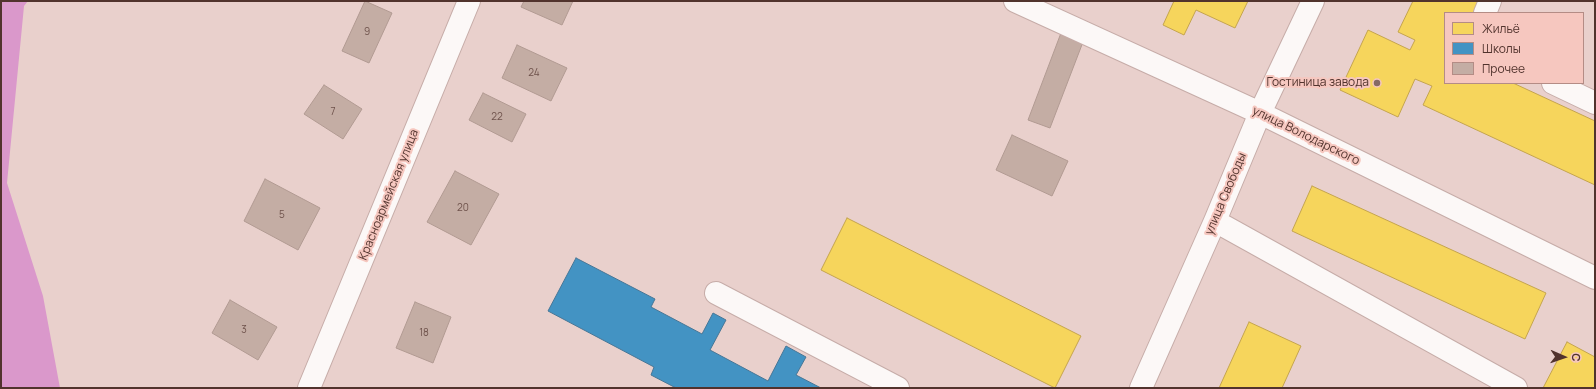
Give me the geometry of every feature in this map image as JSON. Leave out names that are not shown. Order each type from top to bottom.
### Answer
[{"type":"street","name":"Красноармейская улица","points":[[309,388],[469,1]]},
{"type":"street","name":"улица Володарского","points":[[1015,1],[1260,113],[1595,278]]},
{"type":"street","name":"улица Свободы","points":[[1141,388],[1215,222],[1260,113],[1313,1]]},
{"type":"street","points":[[1485,12],[1490,1]]},
{"type":"street","points":[[1555,84],[1595,103]]},
{"type":"street","points":[[1215,222],[1516,388]]},
{"type":"street","points":[[716,293],[898,388]]},
{"type":"shaded area","points":[[1,1],[28,1],[24,6],[7,183],[43,296],[60,388],[1,388]]},
{"type":"building: Жильё","points":[[1174,1],[1248,1],[1235,28],[1196,10],[1184,35],[1163,25]]},
{"type":"building: Жильё","points":[[1413,1],[1480,1],[1474,12],[1444,12],[1444,84],[1515,84],[1595,121],[1595,185],[1423,105],[1432,86],[1415,79],[1398,117],[1340,90],[1368,30],[1410,50],[1415,40],[1398,32]]},
{"type":"building: Жильё","points":[[1312,186],[1546,293],[1525,339],[1292,231]]},
{"type":"building: Жильё","points":[[847,218],[1081,336],[1055,388],[821,270]]},
{"type":"building: Жильё","points":[[1249,322],[1301,346],[1282,388],[1219,388]]},
{"type":"building: Жильё","points":[[1567,342],[1595,357],[1595,388],[1543,388]]},
{"type":"building: Школы","points":[[576,258],[655,299],[651,307],[702,334],[713,313],[726,320],[710,350],[768,381],[786,346],[806,357],[796,375],[821,388],[676,388],[651,375],[654,367],[548,311]]},
{"type":"building: Прочее","points":[[365,1],[392,13],[369,63],[342,51]]},
{"type":"building: Прочее","points":[[524,1],[573,1],[562,25],[521,7]]},
{"type":"building: Прочее","points":[[1061,33],[1083,42],[1050,128],[1028,120]]},
{"type":"building: Прочее","points":[[517,45],[567,68],[551,101],[502,78]]},
{"type":"building: Прочее","points":[[324,85],[362,109],[343,139],[304,114]]},
{"type":"building: Прочее","points":[[483,93],[526,114],[512,142],[469,120]]},
{"type":"building: Прочее","points":[[1012,135],[1068,161],[1052,196],[996,170]]},
{"type":"building: Прочее","points":[[455,171],[499,194],[471,245],[427,222]]},
{"type":"building: Прочее","points":[[265,179],[320,208],[298,250],[244,221]]},
{"type":"building: Прочее","points":[[230,300],[277,327],[258,360],[212,333]]},
{"type":"building: Прочее","points":[[415,302],[451,317],[433,363],[396,348]]},
{"type":"place","name":"Гостиница завода","points":[[1377,83]]}]
